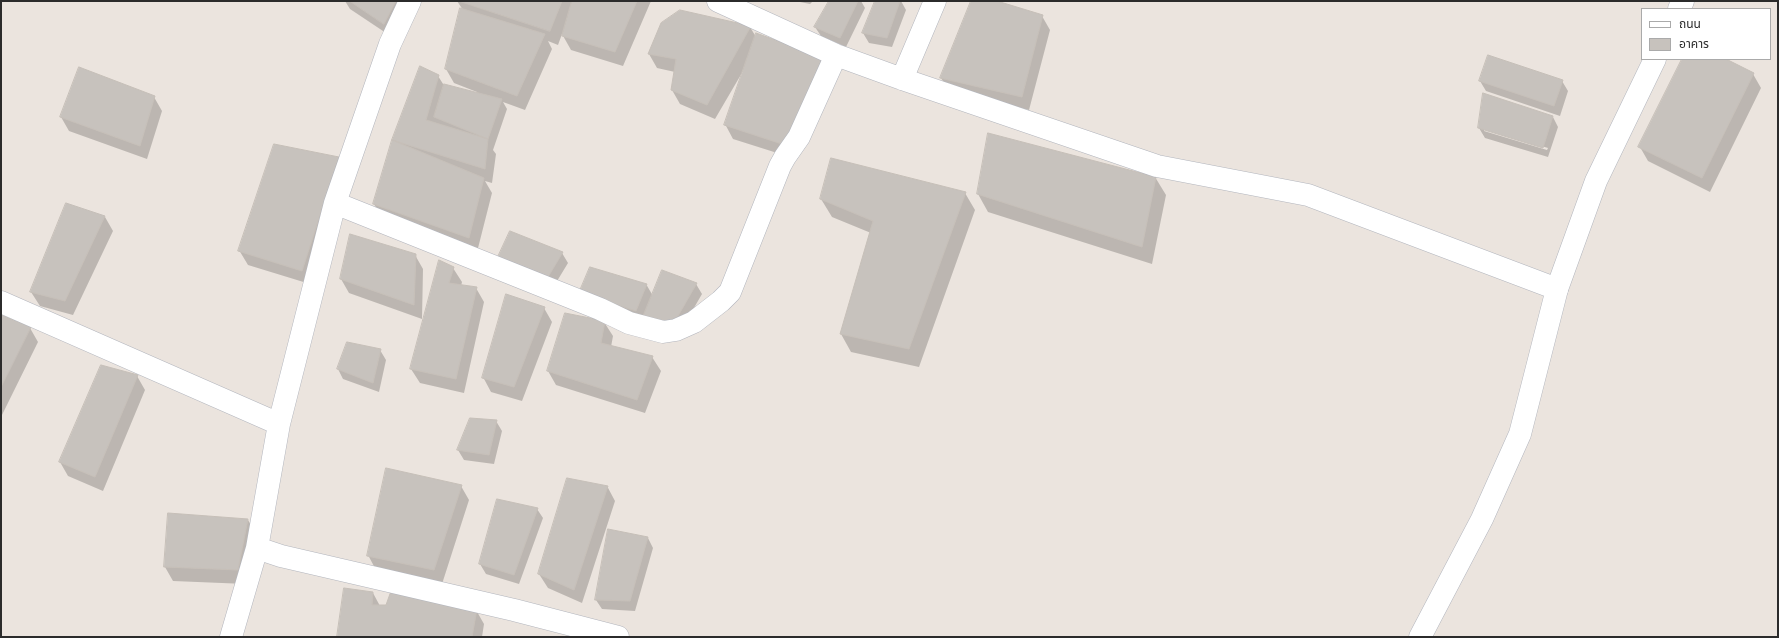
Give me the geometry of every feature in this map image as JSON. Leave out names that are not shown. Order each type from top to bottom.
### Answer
[{"type":"street","points":[[231,637],[257,548],[279,424],[335,203],[390,44],[410,1]]},
{"type":"street","points":[[718,1],[836,55],[902,79],[1157,166],[1308,195],[1557,289]]},
{"type":"street","points":[[902,79],[935,1]]},
{"type":"street","points":[[335,203],[600,310],[629,324],[663,332],[676,330],[694,322],[730,292],[780,166],[799,137],[836,55]]},
{"type":"street","points":[[1420,637],[1482,519],[1520,434],[1557,289],[1596,181],[1655,60]]},
{"type":"street","points":[[1,302],[279,424]]},
{"type":"street","points":[[257,548],[281,556],[506,608],[618,637]]},
{"type":"building","points":[[350,1],[396,1],[384,24]]},
{"type":"building","points":[[459,1],[562,1],[550,31]]},
{"type":"building","points":[[572,1],[637,1],[615,52],[562,36]]},
{"type":"building","points":[[829,1],[858,1],[840,38],[814,27]]},
{"type":"building","points":[[875,1],[900,1],[887,38],[862,33]]},
{"type":"building","points":[[971,1],[997,1],[1043,15],[1022,97],[940,78]]},
{"type":"building","points":[[460,8],[545,34],[517,96],[445,69]]},
{"type":"building","points":[[680,10],[751,26],[707,105],[671,90],[676,59],[648,54],[661,23]]},
{"type":"building","points":[[756,33],[827,59],[785,145],[724,125]]},
{"type":"building","points":[[1488,55],[1563,80],[1554,106],[1479,81]]},
{"type":"building","points":[[1682,60],[1728,60],[1754,73],[1702,178],[1638,147]]},
{"type":"building","points":[[420,66],[439,75],[426,120],[488,139],[485,169],[392,140]]},
{"type":"building","points":[[79,67],[155,96],[140,146],[60,117]]},
{"type":"building","points":[[444,84],[502,99],[488,139],[434,117]]},
{"type":"building","points":[[1483,93],[1553,116],[1543,148],[1478,128]]},
{"type":"building","points":[[988,133],[1156,177],[1142,247],[977,194]]},
{"type":"building","points":[[392,140],[484,178],[469,238],[373,204]]},
{"type":"building","points":[[274,144],[339,157],[302,271],[238,251]]},
{"type":"building","points":[[831,158],[966,192],[909,349],[840,334],[873,221],[820,199]]},
{"type":"building","points":[[66,203],[105,216],[65,301],[30,292]]},
{"type":"building","points":[[510,231],[563,252],[545,282],[497,259]]},
{"type":"building","points":[[350,234],[416,254],[414,305],[340,279]]},
{"type":"building","points":[[439,260],[454,267],[449,283],[477,287],[456,379],[410,369]]},
{"type":"building","points":[[590,267],[647,284],[636,311],[579,293]]},
{"type":"building","points":[[662,270],[697,283],[674,323],[643,317]]},
{"type":"building","points":[[506,294],[545,307],[514,387],[482,378]]},
{"type":"building","points":[[565,313],[605,321],[601,343],[653,356],[637,400],[547,371]]},
{"type":"building","points":[[1,315],[31,327],[1,387]]},
{"type":"building","points":[[347,342],[381,349],[373,383],[337,369]]},
{"type":"building","points":[[101,365],[138,375],[95,477],[59,462]]},
{"type":"building","points":[[470,418],[497,420],[489,455],[457,450]]},
{"type":"building","points":[[386,468],[462,485],[434,570],[367,556]]},
{"type":"building","points":[[567,478],[608,486],[574,590],[538,574]]},
{"type":"building","points":[[497,499],[538,508],[514,575],[479,564]]},
{"type":"building","points":[[168,513],[248,519],[238,570],[164,567]]},
{"type":"building","points":[[608,529],[648,537],[630,601],[595,600]]},
{"type":"building","points":[[344,588],[373,592],[372,605],[386,605],[391,591],[477,609],[472,637],[337,637]]}]
